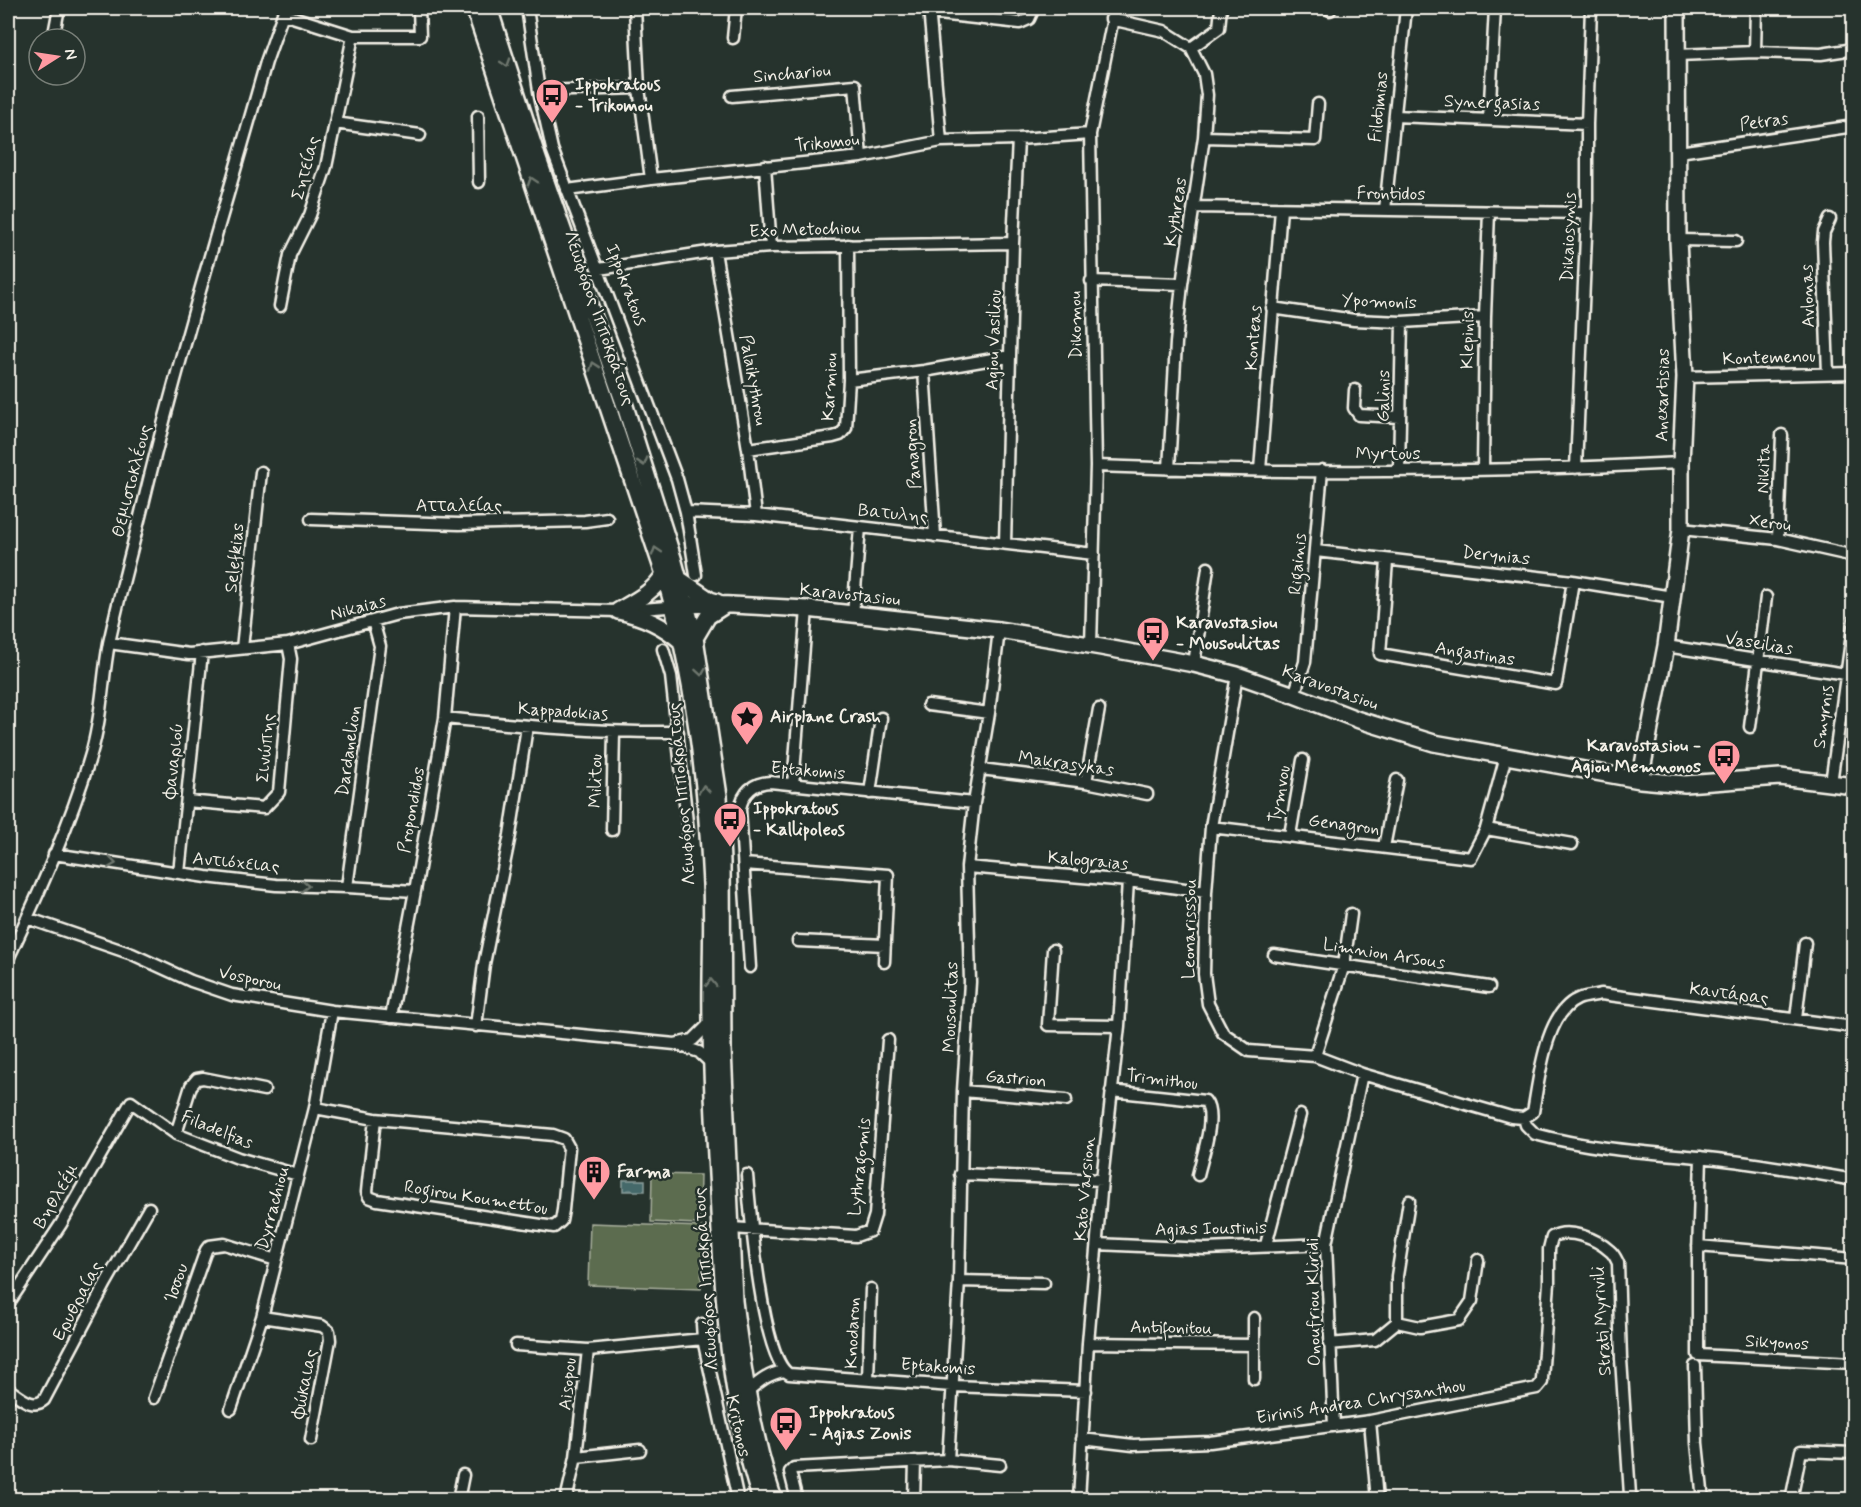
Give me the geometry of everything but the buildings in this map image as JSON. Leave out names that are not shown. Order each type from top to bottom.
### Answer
[{"type":"main road","name":"Λεωφόρος Ιπποκράτους","points":[[474,8],[664,574],[683,609]]},
{"type":"main road","name":"Λεωφόρος Ιπποκράτους","points":[[489,8],[538,159],[625,406],[679,579],[699,730],[711,886],[711,1022],[723,1301],[736,1401],[752,1474],[761,1500]]},
{"type":"main road","name":"Anexartisias","points":[[1640,780],[1666,646],[1681,529],[1684,377],[1678,240],[1677,8]]},
{"type":"main road","points":[[618,611],[646,594],[664,574]]},
{"type":"main road","points":[[679,579],[710,600],[725,604]]},
{"type":"main road","points":[[618,611],[638,615],[660,624],[688,640],[708,616],[725,604]]},
{"type":"main road","name":"Karavostasiou","points":[[683,609],[725,604],[807,609],[999,630],[1194,664],[1237,675],[1294,694],[1359,720],[1434,743],[1640,780],[1685,784],[1780,777],[1854,786]]},
{"type":"main road","name":"Λεωφόρος Ιπποκράτους","points":[[688,640],[710,728],[719,796],[722,851],[723,1049],[734,1301],[748,1392],[765,1472],[774,1500]]},
{"type":"street","points":[[55,27],[59,8]]},
{"type":"street","points":[[284,11],[353,36],[420,36],[419,8]]},
{"type":"street","name":"Ippokratous","points":[[527,8],[539,91],[552,148],[677,479],[686,512],[696,575]]},
{"type":"street","points":[[635,8],[639,88],[651,179]]},
{"type":"street","points":[[733,38],[736,8]]},
{"type":"street","points":[[941,141],[930,10],[1020,23],[1029,19],[1034,8]]},
{"type":"street","name":"Dikomou","points":[[1091,645],[1096,466],[1090,134],[1115,8]]},
{"type":"street","points":[[1112,19],[1164,31],[1191,48],[1219,28],[1221,8]]},
{"type":"street","name":"Filotimias","points":[[1385,210],[1406,8]]},
{"type":"street","points":[[1489,120],[1495,8]]},
{"type":"street","name":"Dikaiosynis","points":[[1576,468],[1587,213],[1591,8]]},
{"type":"street","points":[[1755,52],[1756,8]]},
{"type":"street","name":"Θεμιστοκλέους","points":[[8,959],[78,796],[92,752],[109,643],[165,416],[263,73],[284,11]]},
{"type":"street","name":"Σητείας","points":[[279,306],[290,255],[310,215],[326,166],[353,36]]},
{"type":"street","name":"Kythreas","points":[[1169,469],[1182,284],[1204,137],[1207,95],[1204,74],[1191,48]]},
{"type":"street","points":[[1677,55],[1755,52],[1821,54],[1854,49]]},
{"type":"street","name":"Sinchariou","points":[[732,96],[855,85],[861,157]]},
{"type":"street","points":[[539,91],[639,88]]},
{"type":"street","points":[[1204,137],[1315,140],[1318,105]]},
{"type":"street","points":[[478,116],[479,182]]},
{"type":"street","name":"Synergasias","points":[[1395,116],[1587,124]]},
{"type":"street","points":[[335,123],[420,135]]},
{"type":"street","name":"Petras","points":[[1679,152],[1854,126]]},
{"type":"street","name":"Trikomou","points":[[567,190],[861,157],[941,141],[1090,134]]},
{"type":"street","name":"Agiou Vasiliou","points":[[1005,543],[1018,139]]},
{"type":"street","points":[[765,166],[771,246]]},
{"type":"street","name":"Frontidos","points":[[1194,207],[1587,213]]},
{"type":"street","name":"Konteas","points":[[1260,470],[1281,209]]},
{"type":"street","name":"Klepinis","points":[[1483,469],[1489,212]]},
{"type":"street","name":"Avlonas","points":[[1828,373],[1823,242],[1824,232],[1830,219]]},
{"type":"street","points":[[1678,240],[1736,242]]},
{"type":"street","name":"Exo Metochiou","points":[[599,269],[715,251],[771,246],[1013,243]]},
{"type":"street","name":"Karmiou","points":[[748,449],[840,435],[846,428],[849,380],[848,245]]},
{"type":"street","name":"Palaikythrou","points":[[715,251],[748,449],[756,515]]},
{"type":"street","points":[[1092,281],[1182,284]]},
{"type":"street","name":"Ypomonis","points":[[1272,309],[1354,320],[1402,322],[1485,317]]},
{"type":"street","name":"Galinis","points":[[1398,471],[1402,322]]},
{"type":"street","points":[[849,380],[924,371],[1010,356]]},
{"type":"street","name":"Panagron","points":[[924,371],[935,536]]},
{"type":"street","name":"Kontemenou","points":[[1684,377],[1854,373]]},
{"type":"street","points":[[1355,390],[1354,408],[1359,415],[1400,417]]},
{"type":"street","name":"Nikita","points":[[1778,539],[1782,435]]},
{"type":"street","name":"Myrtous","points":[[1096,466],[1398,471],[1576,468],[1681,463]]},
{"type":"street","name":"Rigainis","points":[[1294,694],[1305,662],[1322,470]]},
{"type":"street","name":"Selefkias","points":[[242,648],[261,472]]},
{"type":"street","name":"Βατυλης","points":[[686,512],[756,515],[1095,554]]},
{"type":"street","name":"Ατταλείας","points":[[311,519],[459,524],[585,521],[607,518]]},
{"type":"street","points":[[853,615],[860,527]]},
{"type":"street","name":"Xerou","points":[[1681,529],[1778,539],[1854,556]]},
{"type":"street","name":"Derynias","points":[[1316,552],[1574,581],[1672,597]]},
{"type":"street","name":"Angastinas","points":[[1388,561],[1380,654],[1556,684],[1574,581]]},
{"type":"street","points":[[1194,664],[1209,568]]},
{"type":"street","points":[[1750,727],[1766,597]]},
{"type":"street","name":"Nikaias","points":[[109,643],[189,654],[288,644],[398,614],[455,607],[618,611],[683,609]]},
{"type":"street","name":"Propondidos","points":[[392,1017],[445,718],[455,607]]},
{"type":"street","points":[[793,785],[807,609]]},
{"type":"street","name":"Smyrnis","points":[[1831,783],[1854,620]]},
{"type":"street","name":"Dardanelion","points":[[348,887],[380,646],[373,621]]},
{"type":"street","name":"Mousoulitas","points":[[948,1460],[959,1281],[963,1091],[970,982],[967,867],[999,630]]},
{"type":"street","name":"Σινώπης","points":[[187,801],[264,808],[279,792],[291,659],[288,644]]},
{"type":"street","name":"Vaseilias","points":[[1666,646],[1846,674]]},
{"type":"street","points":[[663,649],[671,676],[688,831]]},
{"type":"street","name":"Φαναριού","points":[[179,873],[202,652]]},
{"type":"street","name":"Leonarisssou","points":[[1237,675],[1211,827],[1206,892],[1204,974],[1208,1004],[1223,1033],[1249,1051],[1315,1056],[1362,1074],[1511,1117],[1524,1118]]},
{"type":"street","points":[[928,705],[989,713]]},
{"type":"street","points":[[1086,782],[1099,709]]},
{"type":"street","name":"Kappadokias","points":[[445,718],[527,727],[614,732],[678,732]]},
{"type":"street","points":[[870,793],[881,718]]},
{"type":"street","points":[[476,1026],[484,964],[511,832],[527,727]]},
{"type":"street","name":"Militou","points":[[612,830],[614,732]]},
{"type":"street","points":[[1506,756],[1486,829],[1572,844]]},
{"type":"street","name":"Tymvou","points":[[1290,835],[1303,760]]},
{"type":"street","name":"Makrasykas","points":[[981,769],[1086,782],[1147,794]]},
{"type":"street","points":[[1384,847],[1397,780]]},
{"type":"street","name":"Eptakomis","points":[[750,967],[740,809],[745,793],[754,786],[762,783],[793,785],[974,803]]},
{"type":"street","name":"Genagron","points":[[1211,827],[1472,858],[1486,829]]},
{"type":"street","name":"Αντιόχειας","points":[[54,855],[276,885],[415,891]]},
{"type":"street","points":[[744,864],[888,874],[884,962]]},
{"type":"street","name":"Kalograias","points":[[967,867],[1128,881],[1206,892]]},
{"type":"street","name":"Kato Varsion","points":[[1079,1500],[1088,1343],[1102,1180],[1119,1026],[1128,881]]},
{"type":"street","points":[[1315,1056],[1344,965],[1351,914]]},
{"type":"street","name":"Vosporou","points":[[27,918],[132,954],[190,981],[232,995],[332,1011],[675,1044]]},
{"type":"street","points":[[798,940],[885,945]]},
{"type":"street","points":[[1796,1019],[1805,943]]},
{"type":"street","points":[[1053,950],[1048,1025],[1119,1026]]},
{"type":"street","name":"Limnion Arsous","points":[[1274,955],[1489,987]]},
{"type":"street","name":"Καντάρας","points":[[1524,1118],[1533,1112],[1547,1039],[1560,1015],[1577,999],[1601,994],[1854,1027]]},
{"type":"street","name":"Dyrrachiou","points":[[231,1409],[262,1317],[315,1108],[332,1011]]},
{"type":"street","points":[[675,1044],[693,1040],[711,1022]]},
{"type":"street","name":"Lythragomis","points":[[731,1228],[856,1236],[870,1230],[875,1215],[888,1040]]},
{"type":"street","points":[[675,1044],[699,1052],[713,1065]]},
{"type":"street","name":"Onoufriou Kliridi","points":[[1334,1426],[1326,1244],[1362,1074]]},
{"type":"street","points":[[176,1134],[191,1086],[197,1079],[203,1078],[264,1090]]},
{"type":"street","name":"Trimithou","points":[[1112,1090],[1205,1101],[1209,1106],[1211,1118],[1198,1175]]},
{"type":"street","name":"Gastrion","points":[[963,1091],[1066,1100]]},
{"type":"street","name":"Filadelfias","points":[[131,1102],[176,1134],[238,1158],[298,1175]]},
{"type":"street","name":"Βηθλεέμ","points":[[8,1304],[61,1224],[131,1102]]},
{"type":"street","name":"Rogirou Koumettou","points":[[315,1108],[375,1119],[553,1135],[564,1138],[569,1148],[561,1221],[554,1227],[369,1197],[367,1192],[375,1119]]},
{"type":"street","points":[[1266,1245],[1300,1115]]},
{"type":"street","points":[[1524,1118],[1526,1125],[1535,1134],[1553,1139],[1607,1149],[1701,1157],[1854,1180]]},
{"type":"street","points":[[1701,1157],[1697,1443],[1703,1500]]},
{"type":"street","points":[[960,1174],[1102,1180]]},
{"type":"street","points":[[747,1176],[752,1230],[766,1319],[776,1356],[786,1372],[772,1373],[764,1377],[748,1392]]},
{"type":"street","points":[[1397,1322],[1396,1276],[1409,1201]]},
{"type":"street","name":"Ερυθραίας","points":[[8,1389],[34,1405],[44,1400],[148,1208]]},
{"type":"street","name":"Strati Myrivili","points":[[1549,1283],[1549,1249],[1552,1237],[1559,1233],[1576,1235],[1602,1245],[1612,1253],[1618,1263],[1621,1359],[1630,1495],[1635,1500]]},
{"type":"street","name":"Ίσσου","points":[[154,1398],[209,1246],[224,1244],[276,1260]]},
{"type":"street","name":"Agias Ioustinis","points":[[1097,1244],[1206,1249],[1326,1244]]},
{"type":"street","points":[[1698,1246],[1854,1259]]},
{"type":"street","points":[[1397,1322],[1420,1327],[1459,1320],[1472,1301],[1478,1260]]},
{"type":"street","points":[[959,1281],[1044,1283]]},
{"type":"street","name":"Eirinis Andrea Chrysanthou","points":[[1082,1439],[1133,1445],[1210,1442],[1370,1421],[1537,1388],[1542,1379],[1549,1283]]},
{"type":"street","name":"Knodaron","points":[[868,1379],[871,1288]]},
{"type":"street","name":"Φώκαιας","points":[[262,1317],[322,1326],[330,1335],[311,1440]]},
{"type":"street","points":[[1254,1318],[1254,1379]]},
{"type":"street","points":[[1329,1344],[1375,1340],[1397,1322]]},
{"type":"street","name":"Kritonos","points":[[702,1324],[702,1339],[738,1500]]},
{"type":"street","name":"Aisopou","points":[[566,1500],[576,1457],[588,1350],[702,1339]]},
{"type":"street","name":"Antifonitou","points":[[1088,1343],[1254,1345]]},
{"type":"street","points":[[516,1345],[588,1350]]},
{"type":"street","name":"Sikyonos","points":[[1697,1360],[1854,1363]]},
{"type":"street","points":[[744,1367],[764,1377]]},
{"type":"street","name":"Eptakomis","points":[[786,1372],[952,1386],[1086,1391]]},
{"type":"street","points":[[1370,1421],[1377,1500]]},
{"type":"street","points":[[576,1457],[640,1450]]},
{"type":"street","points":[[1791,1500],[1801,1451],[1854,1453]]},
{"type":"street","points":[[797,1500],[790,1472],[794,1468],[948,1460],[1000,1465]]},
{"type":"street","points":[[914,1500],[915,1461]]},
{"type":"street","points":[[458,1500],[463,1475]]},
{"type":"green space","points":[[652,1174],[700,1175],[699,1224],[651,1222]]},
{"type":"green space","points":[[590,1223],[703,1227],[701,1289],[588,1285]]},
{"type":"water","points":[[623,1180],[645,1180],[645,1191],[623,1191]]},
{"type":"place","name":"Ippokratous - Trikomou","points":[[552,124]]},
{"type":"place","name":"Karavostasiou - Mousoulitas","points":[[1153,662]]},
{"type":"place","name":"Airplane Crash","points":[[747,746]]},
{"type":"place","name":"Karavostasiou - Agiou Memnonos","points":[[1724,785]]},
{"type":"place","name":"Ippokratous - Kallipoleos","points":[[730,848]]},
{"type":"place","name":"Farma","points":[[594,1201]]},
{"type":"place","name":"Ippokratous - Agias Zonis","points":[[786,1452]]}]
